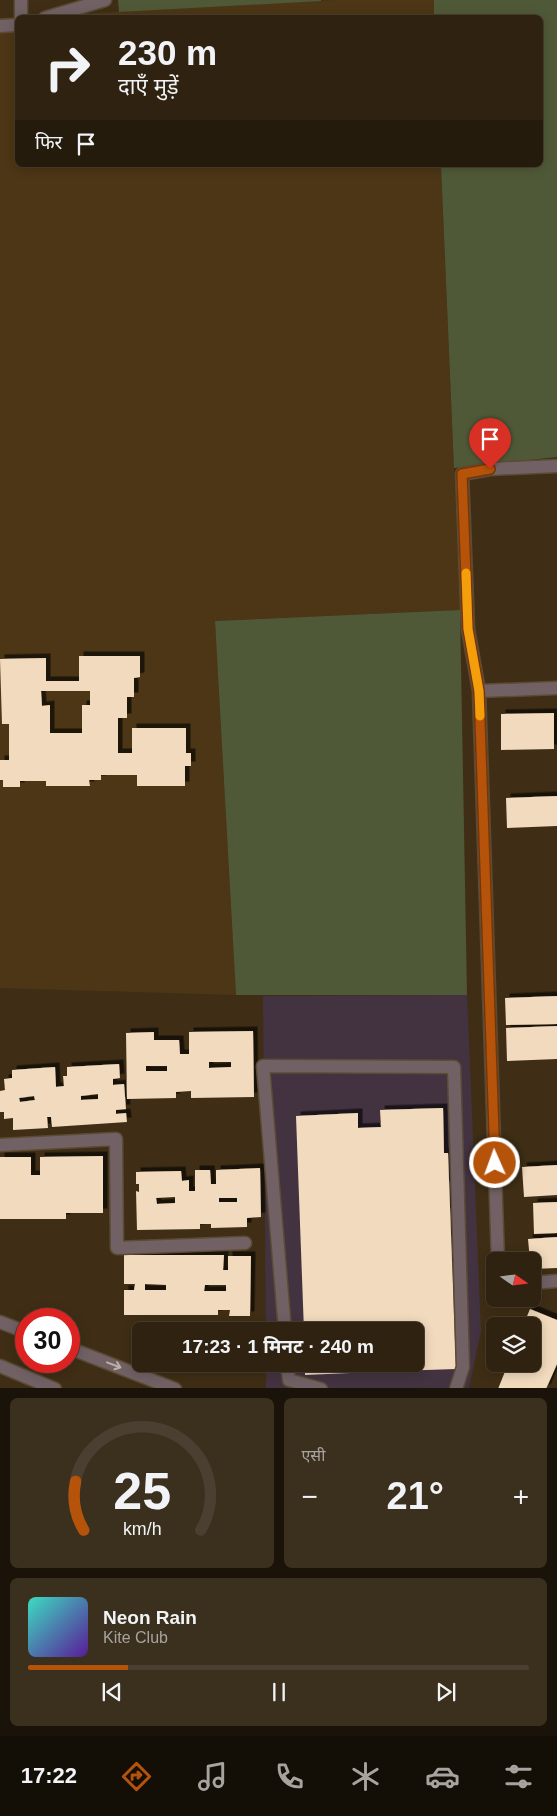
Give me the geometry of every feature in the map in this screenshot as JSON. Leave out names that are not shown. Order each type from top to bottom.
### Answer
[{"type":"street","points":[[20,0],[21,15]]},
{"type":"street","points":[[55,15],[105,0]]},
{"type":"street","points":[[0,26],[15,25]]},
{"type":"street","points":[[498,1252],[479,691],[468,629],[462,474],[490,469],[557,466]]},
{"type":"street","points":[[479,691],[557,688]]},
{"type":"street","points":[[284,1322],[263,1066],[454,1067],[463,1367],[456,1388]]},
{"type":"street","points":[[0,1145],[116,1139],[116,1248],[245,1242]]},
{"type":"street","points":[[541,1283],[557,1282]]},
{"type":"street","points":[[0,1322],[15,1328]]},
{"type":"street","points":[[80,1352],[175,1388]]},
{"type":"street","points":[[0,1366],[55,1388]]},
{"type":"street","points":[[288,1372],[288,1380],[321,1388]]},
{"type":"shaded area","points":[[333,0],[434,0],[434,15],[56,15]]},
{"type":"shaded area","points":[[15,17],[15,167],[441,167],[460,610],[215,621],[236,995],[0,988],[0,18]]},
{"type":"shaded area","points":[[467,995],[481,1331],[469,1388],[266,1388],[266,1372],[424,1372],[424,1322],[266,1322],[263,996]]},
{"type":"green space","points":[[118,0],[321,0],[321,1],[119,12]]},
{"type":"green space","points":[[434,0],[557,0],[557,457],[454,468],[441,167],[543,167],[543,15],[434,15]]},
{"type":"green space","points":[[460,610],[467,995],[236,995],[215,621]]},
{"type":"building","points":[[79,656],[140,656],[140,677],[134,678],[134,697],[127,697],[127,718],[118,718],[118,753],[132,753],[132,728],[186,728],[186,753],[191,753],[191,766],[185,766],[185,786],[137,786],[137,775],[101,775],[101,780],[89,780],[90,786],[46,786],[46,781],[20,781],[20,787],[3,787],[3,780],[0,780],[0,760],[9,760],[9,724],[2,724],[0,659],[46,658],[46,681],[79,681]],"holes":[[[41,691],[90,691],[90,705],[82,705],[82,733],[50,733],[50,705],[42,706]]]},
{"type":"building","points":[[554,713],[554,749],[501,750],[501,714]]},
{"type":"building","points":[[557,796],[557,826],[507,828],[506,798]]},
{"type":"building","points":[[557,996],[557,1024],[506,1025],[505,998]]},
{"type":"building","points":[[557,1026],[557,1059],[507,1061],[506,1028]]},
{"type":"building","points":[[253,1031],[254,1097],[191,1098],[191,1091],[176,1092],[176,1098],[127,1099],[126,1033],[154,1032],[154,1040],[179,1040],[180,1054],[189,1054],[189,1032]],"holes":[[[209,1062],[231,1062],[231,1067],[209,1068]],[[146,1066],[167,1066],[167,1071],[146,1071]]]},
{"type":"building","points":[[119,1064],[120,1078],[113,1079],[113,1085],[124,1084],[126,1109],[116,1110],[116,1114],[126,1113],[127,1122],[52,1127],[51,1117],[47,1117],[48,1128],[13,1130],[13,1118],[4,1119],[4,1112],[0,1112],[0,1091],[5,1090],[4,1079],[12,1078],[12,1070],[55,1067],[56,1087],[64,1086],[63,1076],[67,1076],[67,1067]],"holes":[[[98,1094],[98,1099],[81,1100],[81,1096]],[[34,1096],[35,1100],[20,1102],[19,1098]]]},
{"type":"building","points":[[443,1108],[444,1153],[448,1153],[456,1369],[424,1370],[424,1322],[304,1322],[296,1116],[358,1113],[358,1128],[381,1127],[380,1110]]},
{"type":"building","points":[[103,1156],[103,1213],[66,1213],[66,1219],[0,1219],[0,1157],[31,1157],[31,1175],[40,1175],[40,1157]]},
{"type":"building","points":[[557,1165],[557,1195],[524,1197],[522,1167]]},
{"type":"building","points":[[260,1168],[261,1217],[247,1218],[247,1227],[211,1228],[211,1224],[200,1224],[200,1229],[137,1230],[136,1191],[139,1192],[139,1184],[136,1184],[136,1172],[181,1171],[182,1181],[189,1180],[189,1191],[195,1191],[195,1170],[210,1170],[211,1184],[216,1184],[216,1170]],"holes":[[[175,1197],[175,1203],[157,1204],[156,1198]],[[219,1198],[237,1198],[237,1202],[219,1202]]]},
{"type":"building","points":[[557,1202],[557,1233],[534,1234],[533,1203]]},
{"type":"building","points":[[557,1237],[557,1268],[541,1269],[541,1252],[529,1252],[528,1239]]},
{"type":"building","points":[[124,1255],[224,1255],[223,1270],[228,1270],[228,1256],[251,1256],[250,1316],[229,1316],[230,1310],[218,1310],[218,1315],[124,1315],[124,1290],[134,1290],[135,1284],[124,1284]],"holes":[[[145,1284],[166,1285],[166,1290],[145,1290]],[[205,1285],[226,1285],[226,1291],[204,1291]]]},
{"type":"building","points":[[530,1309],[557,1320],[557,1364],[546,1388],[498,1388],[505,1372],[541,1372],[541,1317],[527,1317]]},
{"type":"building","points":[[305,1372],[373,1372],[305,1375]]},
{"type":"slow traffic","points":[[466,573],[468,629],[479,691],[480,716]]},
{"type":"route","points":[[490,469],[462,474],[468,629],[479,691],[495,1163]]}]
